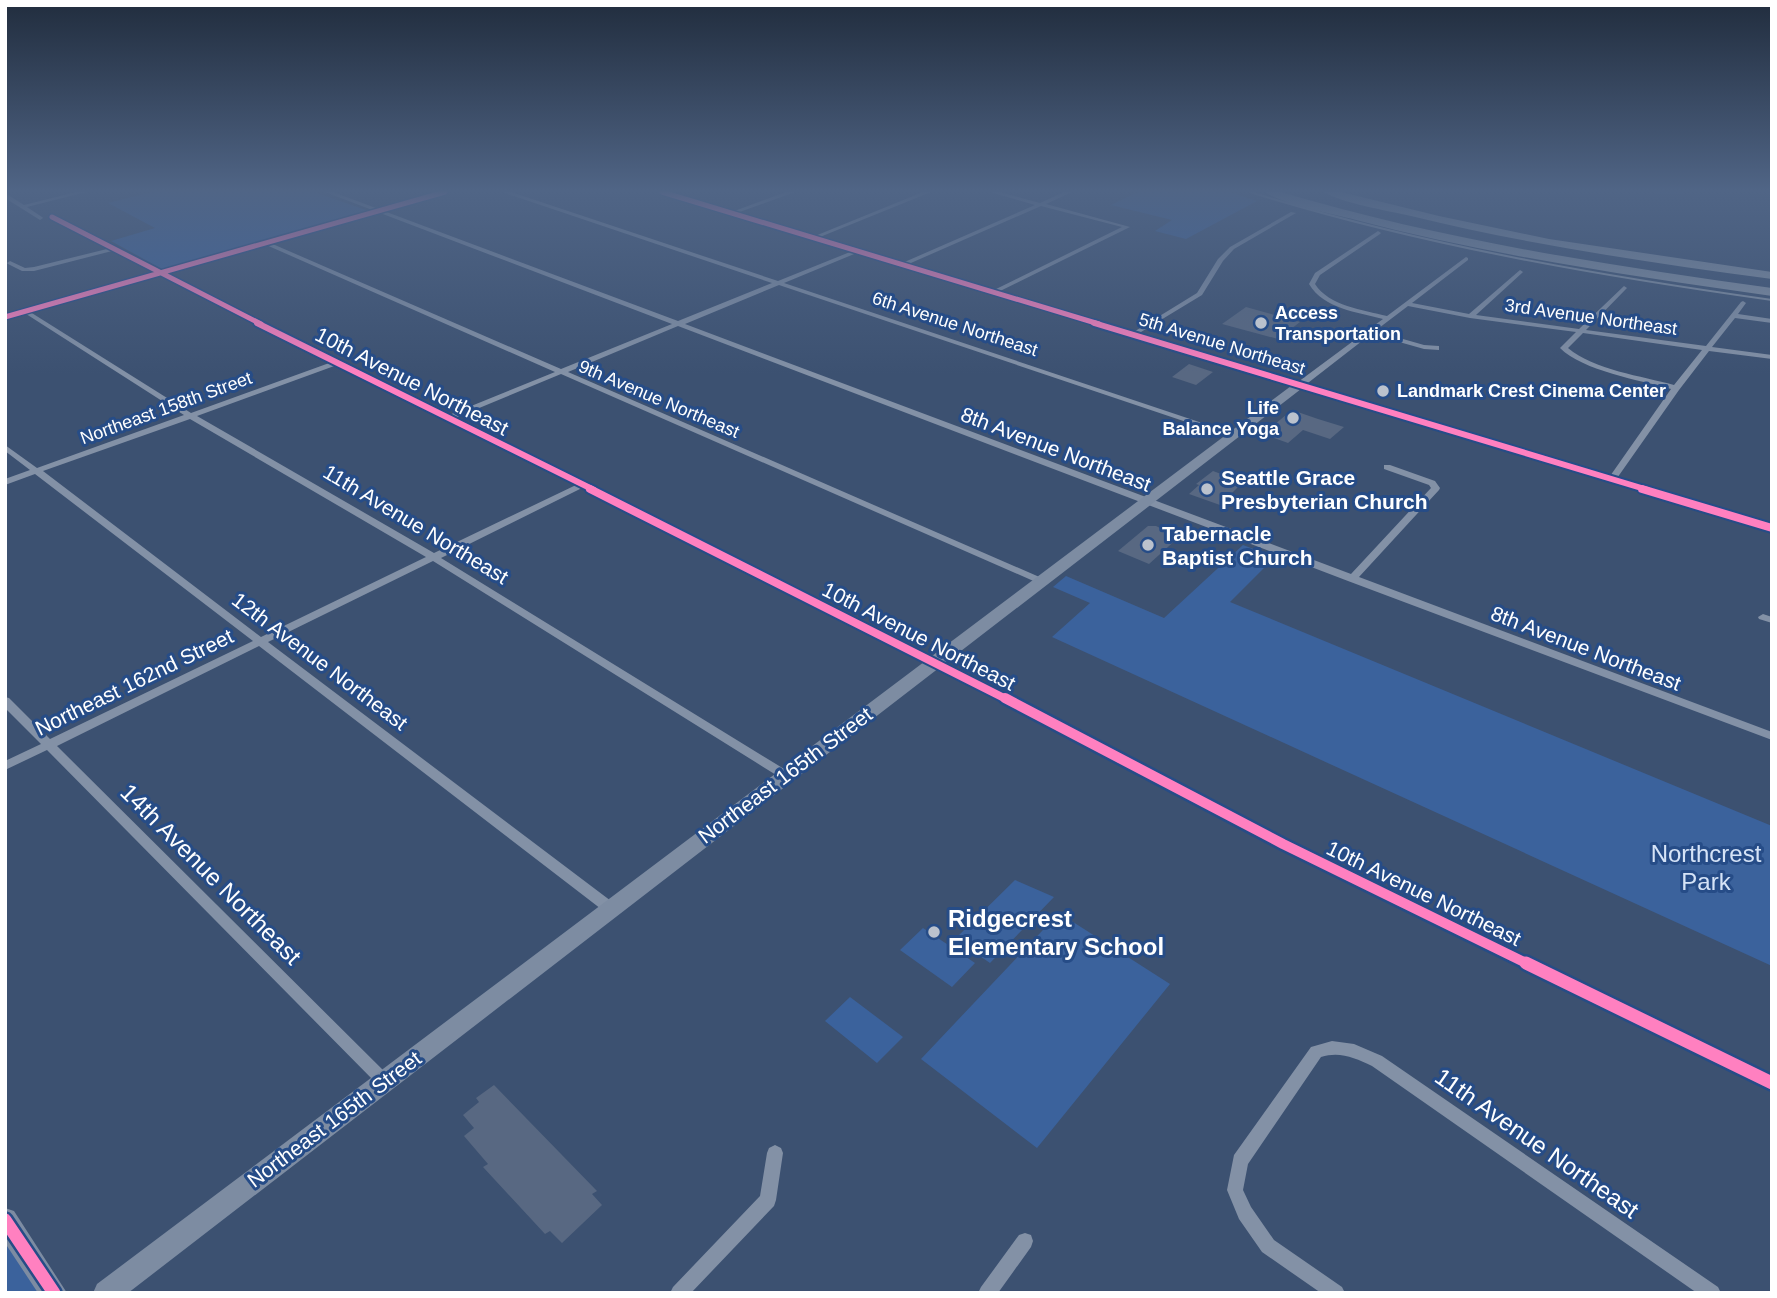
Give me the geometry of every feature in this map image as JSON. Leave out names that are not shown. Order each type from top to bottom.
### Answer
[{"type":"highway","points":[[1521,253],[1649,275],[1772,292]]},
{"type":"highway","points":[[1558,253],[1643,268],[1772,286]]},
{"type":"highway","points":[[1611,253],[1772,276]]},
{"type":"highway","points":[[1616,253],[1637,257]]},
{"type":"street","points":[[10,263],[24,270],[34,269],[99,253]]},
{"type":"street","name":"10th Avenue Northeast","points":[[119,253],[1129,761],[1283,844],[1772,1083]]},
{"type":"street","points":[[5,317],[233,253]]},
{"type":"street","name":"9th Avenue Northeast","points":[[288,253],[1041,581]]},
{"type":"street","name":"8th Avenue Northeast","points":[[489,253],[1772,736]]},
{"type":"street","name":"6th Avenue Northeast","points":[[685,253],[1234,435]]},
{"type":"street","points":[[448,418],[853,253]]},
{"type":"street","name":"5th Avenue Northeast","points":[[862,253],[1772,528]]},
{"type":"street","points":[[902,265],[930,253]]},
{"type":"street","points":[[994,292],[1075,253]]},
{"type":"street","points":[[1134,334],[1200,294],[1227,253]]},
{"type":"street","points":[[1349,253],[1321,271],[1313,280],[1315,292],[1324,298],[1387,318]]},
{"type":"street","name":"Northeast 165th Street","points":[[106,1293],[1466,259]]},
{"type":"street","points":[[1470,316],[1520,272]]},
{"type":"street","points":[[1624,288],[1564,348],[1569,355],[1676,388]]},
{"type":"street","points":[[1612,479],[1676,388],[1743,303]]},
{"type":"street","name":"3rd Avenue Northeast","points":[[1406,304],[1580,332],[1772,357]]},
{"type":"street","name":"11th Avenue Northeast","points":[[25,311],[191,416],[435,558],[785,775]]},
{"type":"street","points":[[1735,316],[1772,321]]},
{"type":"street","points":[[1371,332],[1436,348]]},
{"type":"street","name":"Northeast 158th Street","points":[[5,482],[337,363]]},
{"type":"street","name":"12th Avenue Northeast","points":[[5,447],[610,908]]},
{"type":"street","points":[[1351,579],[1436,488],[1432,483],[1387,467]]},
{"type":"street","name":"Northeast 162nd Street","points":[[5,766],[582,485]]},
{"type":"street","name":"14th Avenue Northeast","points":[[5,701],[384,1081]]},
{"type":"street","name":"11th Avenue Northeast","points":[[1336,1293],[1268,1247],[1245,1213],[1235,1190],[1240,1161],[1316,1052],[1328,1046],[1350,1049],[1377,1061],[1712,1293]]},
{"type":"street","points":[[679,1293],[768,1200],[775,1153]]},
{"type":"street","points":[[5,1220],[54,1293]]},
{"type":"street","points":[[987,1293],[1025,1241]]},
{"type":"green space","points":[[132,253],[221,253],[162,269]]},
{"type":"green space","name":"Northcrest Park","points":[[1243,545],[1275,557],[1230,602],[1772,826],[1772,966],[1052,637],[1090,603],[1053,587],[1066,576],[1164,618]]},
{"type":"green space","points":[[1015,880],[1054,897],[990,963],[955,939]]},
{"type":"green space","points":[[1059,913],[1170,984],[1037,1148],[921,1059]]},
{"type":"green space","points":[[923,928],[975,963],[952,987],[900,950]]},
{"type":"green space","points":[[850,997],[903,1037],[877,1063],[825,1021]]},
{"type":"green space","points":[[5,1217],[57,1293],[5,1293]]},
{"type":"building","name":"Access Transportation","points":[[1246,307],[1300,322],[1278,339],[1222,324]]},
{"type":"building","points":[[1189,364],[1213,372],[1196,385],[1172,377]]},
{"type":"building","points":[[1292,410],[1344,427],[1330,439],[1303,430],[1288,443],[1263,434]]},
{"type":"building","name":"Seattle Grace Presbyterian Church","points":[[1213,471],[1243,482],[1220,505],[1189,494],[1199,485],[1196,484]]},
{"type":"building","name":"Tabernacle Baptist Church","points":[[1148,526],[1156,526],[1179,537],[1149,564],[1118,551]]},
{"type":"building","points":[[494,1085],[597,1191],[592,1194],[602,1205],[562,1243],[550,1231],[545,1234],[483,1167],[488,1164],[464,1136],[474,1128],[463,1115],[479,1102],[476,1098]]},
{"type":"tram line","points":[[1492,253],[1574,269],[1772,300]]},
{"type":"cycle path","points":[[119,253],[1129,761],[1283,844],[1772,1083]]},
{"type":"cycle path","points":[[5,317],[232,253]]},
{"type":"cycle path","points":[[862,253],[1772,528]]},
{"type":"cycle path","points":[[5,1220],[54,1293]]},
{"type":"place","name":"Access Transportation","points":[[1261,323]]},
{"type":"place","name":"Landmark Crest Cinema Center","points":[[1383,391]]},
{"type":"place","name":"Life Balance Yoga","points":[[1293,418]]},
{"type":"place","name":"Seattle Grace Presbyterian Church","points":[[1207,489]]},
{"type":"place","name":"Tabernacle Baptist Church","points":[[1148,545]]},
{"type":"place","name":"Ridgecrest Elementary School","points":[[934,932]]}]
